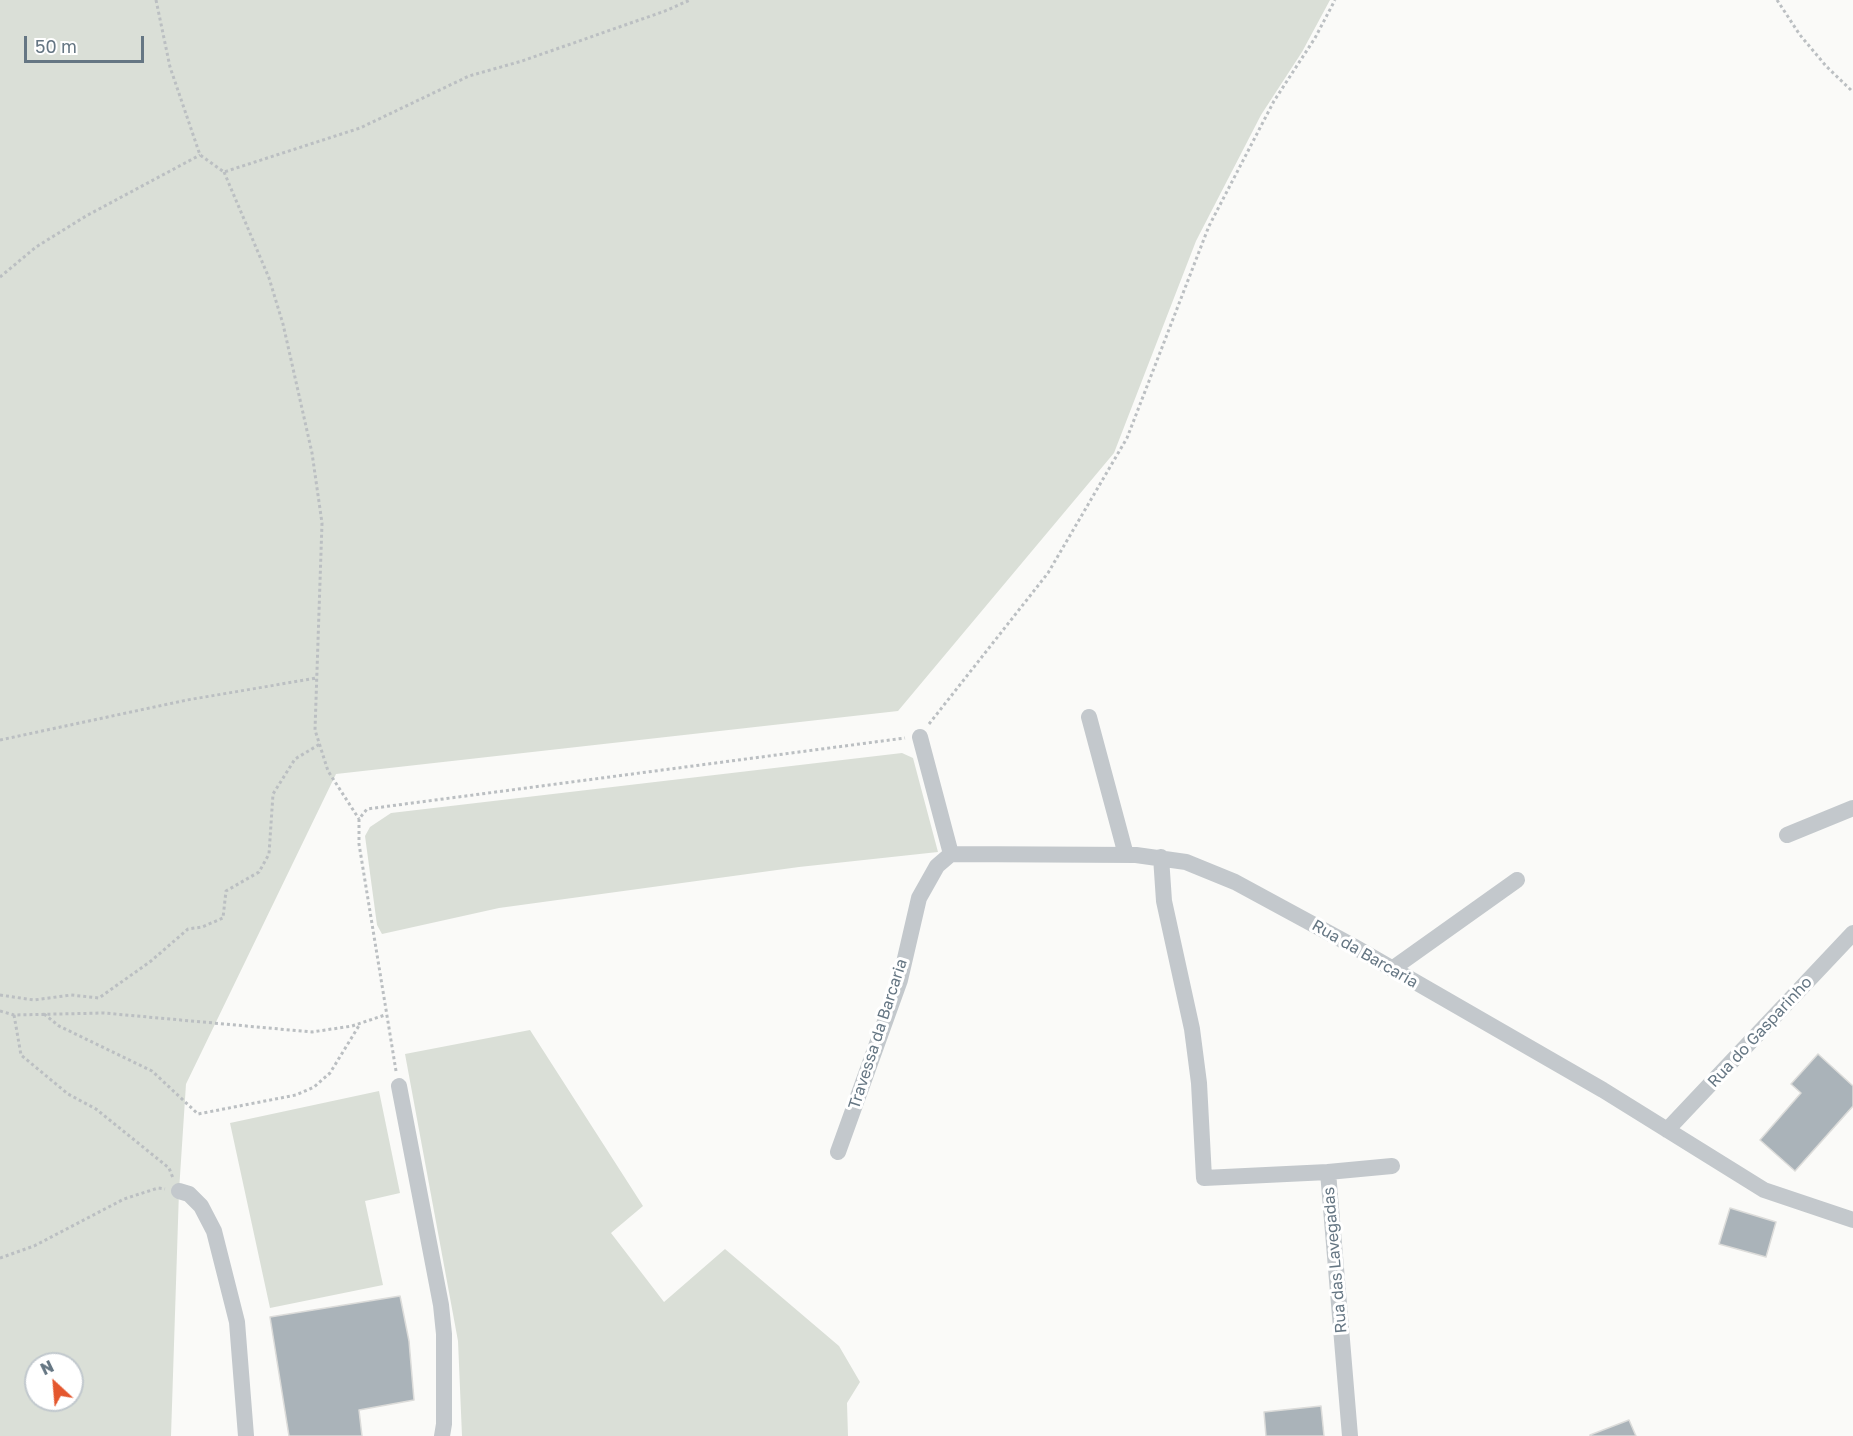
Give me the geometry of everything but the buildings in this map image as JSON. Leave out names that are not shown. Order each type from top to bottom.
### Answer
[{"type":"street","points":[[1089,717],[1126,855]]},
{"type":"street","points":[[920,736],[951,854]]},
{"type":"street","points":[[1787,835],[1853,808]]},
{"type":"street","name":"Rua da Barcaria","points":[[951,854],[1126,855],[1186,862],[1235,882],[1392,969],[1603,1090],[1764,1190],[1853,1220]]},
{"type":"street","name":"Travessa da Barcaria","points":[[838,1152],[900,980],[919,898],[937,866],[951,854]]},
{"type":"street","name":"Rua das Lavegadas","points":[[1161,858],[1164,901],[1192,1029],[1199,1083],[1204,1178],[1328,1172],[1350,1436]]},
{"type":"street","points":[[1392,969],[1517,880]]},
{"type":"street","name":"Rua do Gasparinho","points":[[1667,1131],[1853,933]]},
{"type":"street","points":[[399,1086],[441,1305],[444,1334],[445,1432]]},
{"type":"street","points":[[1328,1172],[1392,1166]]},
{"type":"street","points":[[179,1191],[189,1194],[201,1206],[214,1231],[237,1323],[245,1394],[246,1436]]},
{"type":"path","points":[[156,0],[170,67],[200,155],[224,172],[269,278],[312,453],[322,523],[315,730],[328,771],[359,819],[359,844],[366,898],[399,1086]]},
{"type":"path","points":[[224,172],[360,128],[469,76],[522,61],[665,11],[690,0]]},
{"type":"path","points":[[359,819],[367,809],[920,736],[1048,573],[1127,438],[1209,226],[1274,101],[1315,38],[1335,0]]},
{"type":"path","points":[[1777,0],[1800,35],[1853,92]]},
{"type":"path","points":[[0,277],[36,247],[86,216],[200,155]]},
{"type":"path","points":[[0,740],[187,700],[317,678]]},
{"type":"path","points":[[0,995],[34,1000],[71,995],[99,998],[151,961],[188,929],[202,927],[223,918],[226,891],[259,872],[269,854],[273,794],[295,759],[320,744]]},
{"type":"path","points":[[0,1011],[14,1015],[104,1013],[312,1032],[360,1023],[386,1015]]},
{"type":"path","points":[[43,1013],[59,1026],[152,1071],[198,1114],[296,1095],[314,1088],[330,1073],[360,1023]]},
{"type":"path","points":[[14,1015],[21,1055],[68,1094],[96,1110],[169,1168],[179,1191]]},
{"type":"path","points":[[0,1258],[34,1246],[124,1199],[158,1188],[179,1191]]},
{"type":"shaded area","points":[[0,0],[1330,0],[1302,52],[1261,115],[1196,241],[1114,453],[898,711],[336,774],[186,1084],[179,1191],[171,1436],[0,1436]]},
{"type":"shaded area","points":[[902,753],[913,758],[938,852],[799,867],[499,908],[382,934],[377,925],[365,836],[370,827],[391,813]]},
{"type":"shaded area","points":[[530,1030],[643,1206],[611,1233],[664,1302],[725,1249],[839,1346],[860,1382],[847,1403],[848,1436],[462,1436],[458,1341],[405,1054]]},
{"type":"shaded area","points":[[379,1091],[400,1193],[365,1201],[383,1285],[270,1308],[230,1123]]}]
